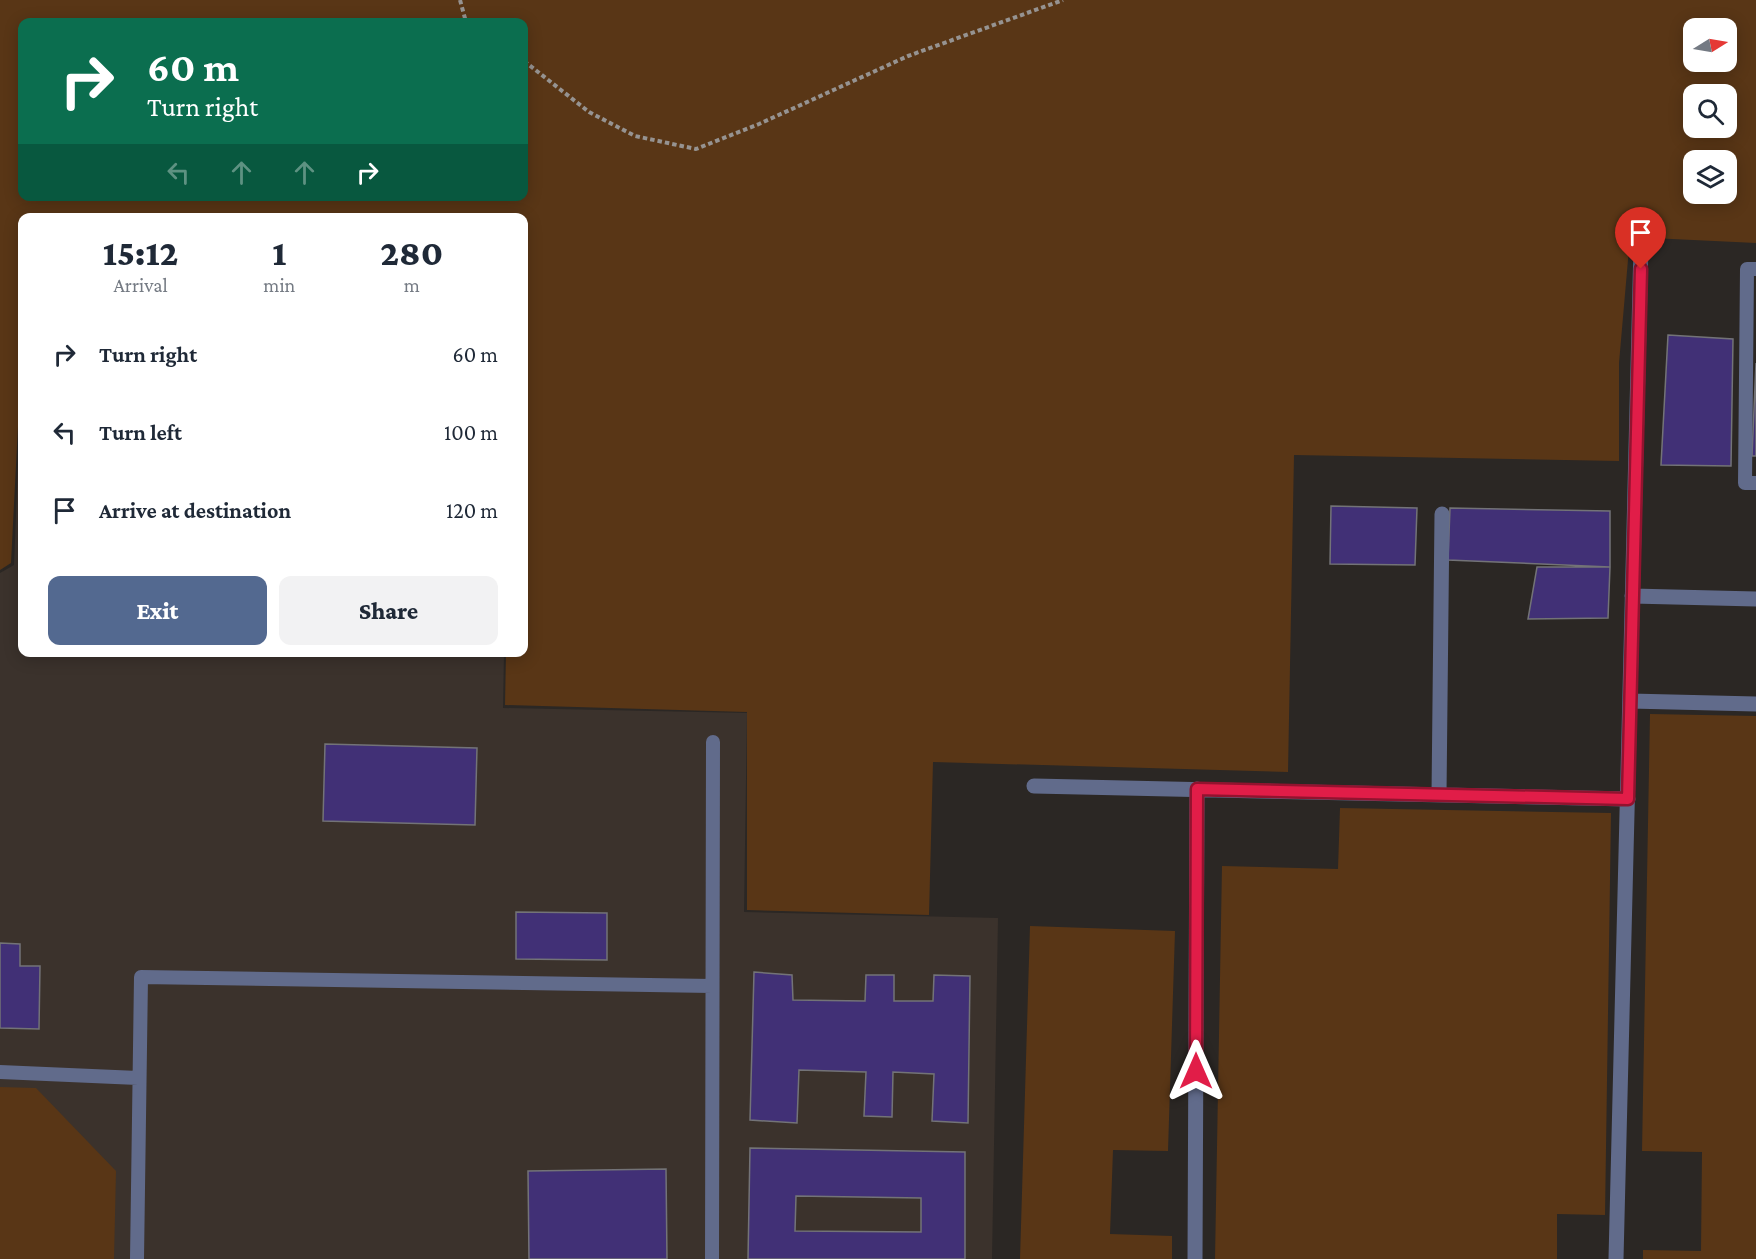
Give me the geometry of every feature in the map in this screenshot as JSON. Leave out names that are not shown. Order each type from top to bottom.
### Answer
[{"type":"street","points":[[1616,1259],[1641,246]]},
{"type":"street","points":[[1439,795],[1442,514]]},
{"type":"street","points":[[1632,596],[1756,599]]},
{"type":"street","points":[[1630,701],[1756,704]]},
{"type":"street","points":[[1034,786],[1628,799]]},
{"type":"street","points":[[1195,1259],[1197,789]]},
{"type":"lane","points":[[1756,269],[1747,269],[1745,483],[1756,483]]},
{"type":"lane","points":[[712,1259],[713,742]]},
{"type":"lane","points":[[137,1259],[141,977],[712,986]]},
{"type":"lane","points":[[0,1072],[138,1078]]},
{"type":"path","points":[[460,0],[465,18]]},
{"type":"path","points":[[528,64],[589,112],[607,122],[635,136],[696,149],[759,124],[908,56],[1063,0]]},
{"type":"shaded area","points":[[0,0],[1756,0],[1756,243],[1630,237],[1619,363],[1619,461],[1294,455],[1288,772],[933,762],[929,915],[747,910],[747,712],[505,705],[506,657],[528,657],[528,213],[18,213],[18,426],[11,563],[0,570]]},
{"type":"shaded area","points":[[18,464],[18,657],[504,657],[503,708],[747,713],[744,912],[998,918],[992,1259],[0,1259],[0,573],[14,565]]},
{"type":"shaded area","points":[[1650,714],[1756,716],[1756,1259],[1643,1259],[1643,1250],[1701,1251],[1702,1152],[1642,1151]]},
{"type":"shaded area","points":[[1340,808],[1611,813],[1605,1215],[1557,1214],[1557,1259],[1215,1259],[1222,866],[1338,869]]},
{"type":"shaded area","points":[[1030,926],[1175,931],[1168,1151],[1113,1150],[1110,1234],[1172,1236],[1172,1259],[1020,1259]]},
{"type":"shaded area","points":[[0,1087],[36,1088],[116,1171],[114,1259],[0,1259]]},
{"type":"building","points":[[1668,335],[1733,339],[1731,466],[1661,465]]},
{"type":"building","points":[[1756,363],[1756,456],[1752,456]]},
{"type":"building","points":[[1331,506],[1417,508],[1415,565],[1330,564]]},
{"type":"building","points":[[1450,508],[1610,511],[1610,567],[1448,560]]},
{"type":"building","points":[[1537,567],[1610,567],[1608,618],[1528,619]]},
{"type":"building","points":[[325,744],[477,748],[475,825],[323,821]]},
{"type":"building","points":[[516,912],[607,913],[607,960],[516,959]]},
{"type":"building","points":[[0,943],[20,944],[20,966],[40,966],[39,1029],[0,1028]]},
{"type":"building","points":[[754,972],[792,975],[793,1000],[865,1001],[866,975],[894,975],[894,1001],[933,1001],[934,975],[970,976],[968,1123],[932,1121],[934,1074],[893,1072],[892,1117],[864,1116],[866,1072],[799,1070],[797,1123],[750,1120]]},
{"type":"building","points":[[750,1148],[965,1152],[965,1259],[748,1259]],"holes":[[[796,1196],[921,1198],[921,1232],[795,1231]]]},
{"type":"building","points":[[666,1169],[667,1259],[529,1259],[528,1171]]},
{"type":"route","points":[[1196,1071],[1197,789],[1628,799],[1641,269]]}]
